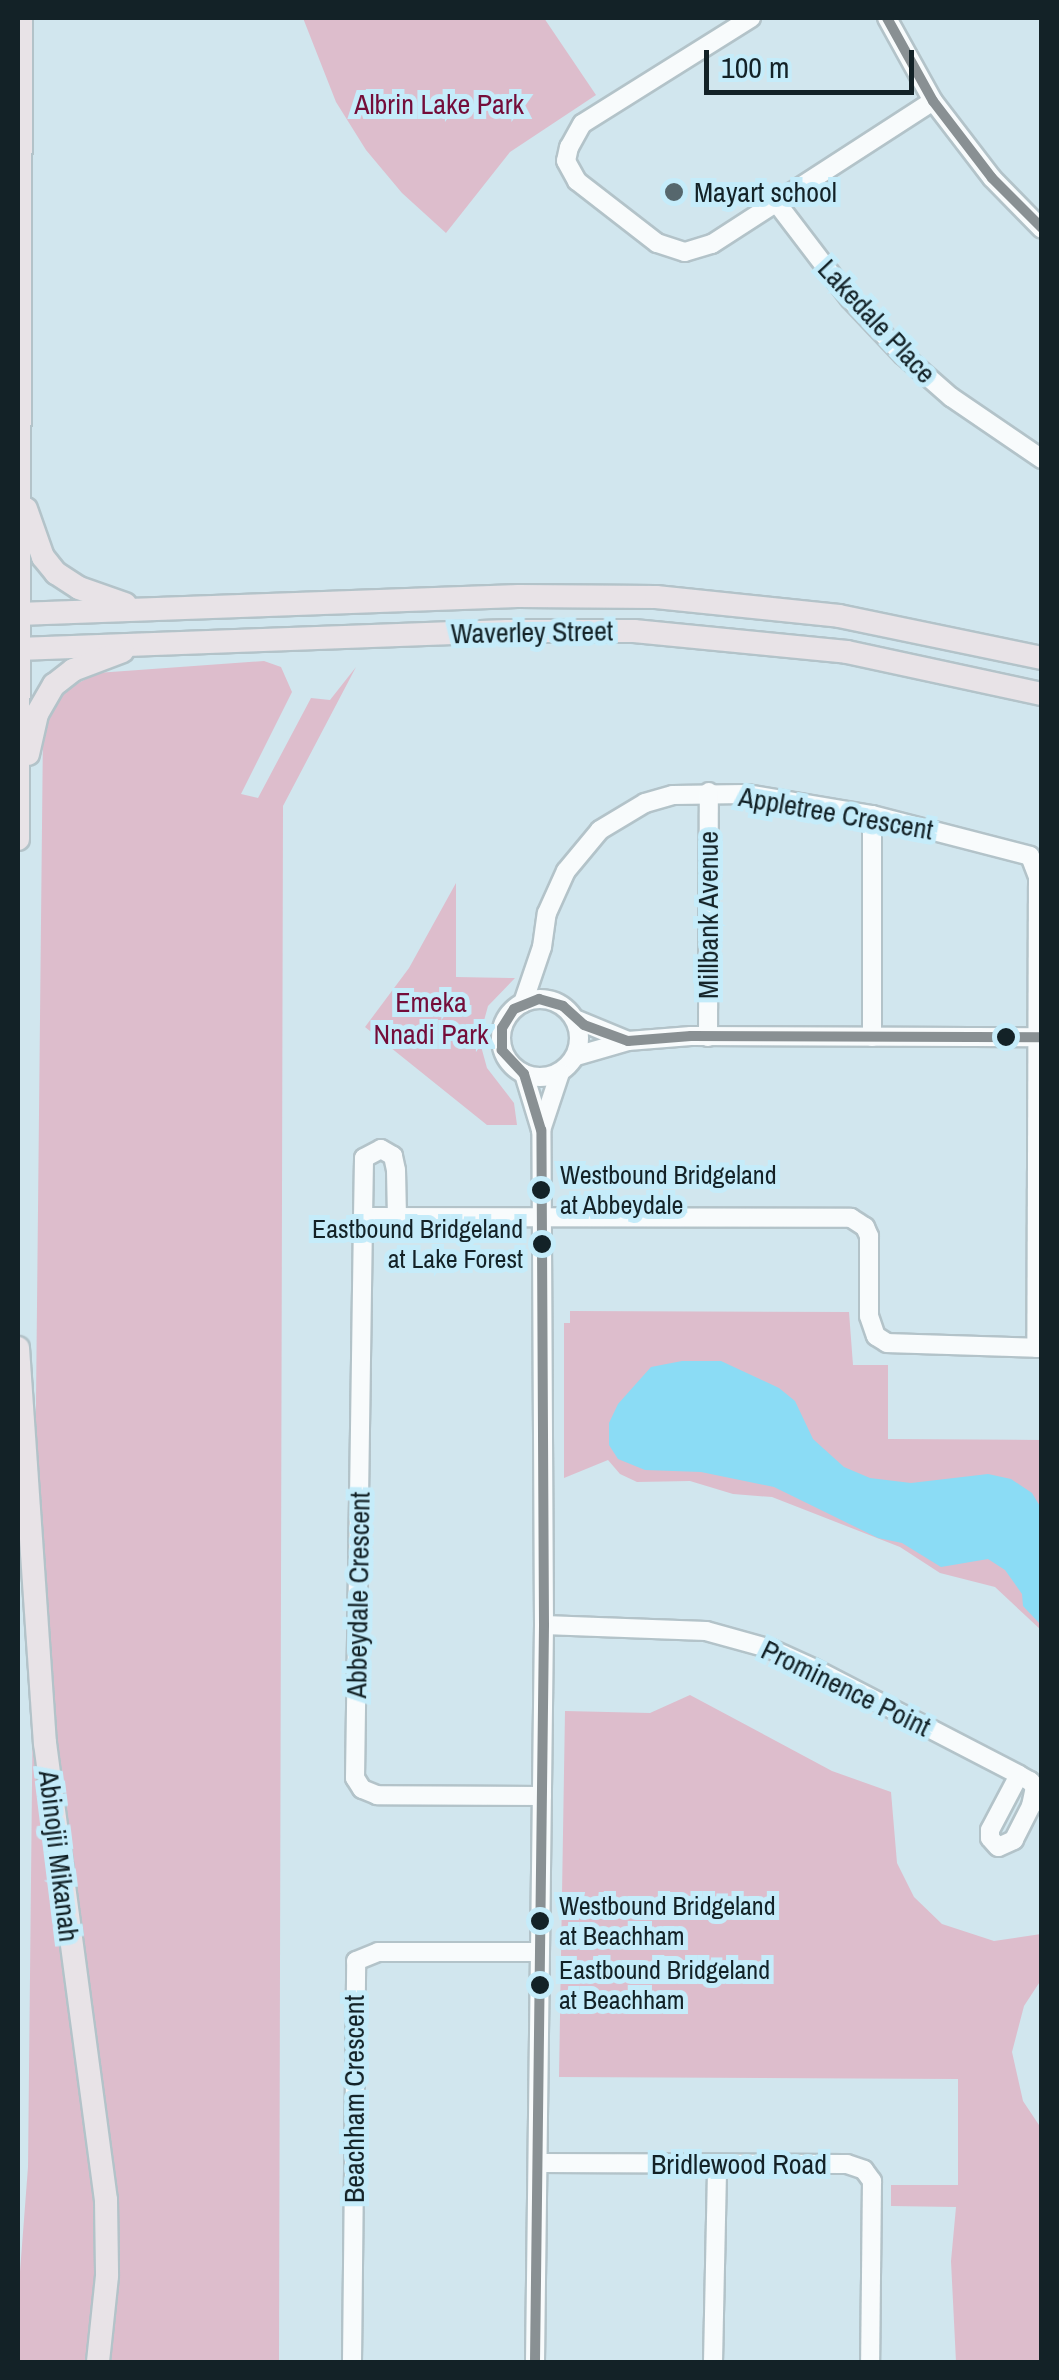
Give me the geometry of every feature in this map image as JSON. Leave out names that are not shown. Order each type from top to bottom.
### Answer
[{"type":"main road","points":[[18,838],[21,18]]},
{"type":"main road","points":[[19,487],[36,542],[52,569],[79,588],[140,609]]},
{"type":"main road","name":"Waverley Street","points":[[18,614],[519,596],[656,598],[857,619],[1042,658]]},
{"type":"main road","name":"Waverley Street","points":[[18,649],[508,630],[653,632],[847,652],[1042,694]]},
{"type":"main road","points":[[18,791],[36,714],[54,685],[81,666],[142,644]]},
{"type":"main road","name":"Abinojii Mikanah","points":[[18,1348],[49,1784],[106,2200],[107,2276],[98,2362]]},
{"type":"street","points":[[751,18],[582,124],[566,161],[578,180],[657,243],[685,252],[712,244],[932,101]]},
{"type":"street","points":[[887,18],[932,101],[992,178],[1042,229]]},
{"type":"street","name":"Lakedale Place","points":[[776,202],[850,300],[902,355],[951,397],[1042,459]]},
{"type":"street","name":"Appletree Crescent","points":[[523,1003],[542,947],[554,890],[582,847],[600,830],[644,803],[709,792],[872,815],[1012,849],[1034,862],[1039,1037]]},
{"type":"street","name":"Millbank Avenue","points":[[708,1037],[709,792]]},
{"type":"street","points":[[872,815],[872,1037]]},
{"type":"street","name":"Appletree Crescent","points":[[542,947],[546,979],[556,1002]]},
{"type":"street","points":[[560,1073],[548,1077],[524,1074],[507,1060],[501,1039],[507,1018],[523,1003],[540,999],[556,1002],[575,1019],[628,1040]]},
{"type":"street","points":[[541,1130],[560,1073],[576,1056],[580,1044],[575,1019]]},
{"type":"street","points":[[363,1217],[859,1220],[869,1236],[870,1316],[876,1336],[887,1344],[1039,1348],[1039,1037],[628,1040],[576,1056]]},
{"type":"street","points":[[524,1074],[541,1130],[543,1218],[544,1625],[535,2362]]},
{"type":"street","name":"Abbeydale Crescent","points":[[398,1217],[393,1156],[381,1149],[364,1158],[355,1778],[362,1789],[376,1794],[542,1796]]},
{"type":"street","name":"Prominence Point","points":[[544,1625],[684,1627],[748,1641],[813,1668],[1019,1774]]},
{"type":"street","name":"Beachham Crescent","points":[[352,2362],[356,1961],[378,1952],[540,1952]]},
{"type":"street","name":"Bridlewood Road","points":[[538,2163],[847,2164],[864,2170],[872,2180],[870,2362]]},
{"type":"street","points":[[713,2362],[716,2164]]},
{"type":"green space","name":"Albrin Lake Park","points":[[303,18],[544,18],[596,95],[510,152],[446,233],[402,193],[366,150],[336,102]]},
{"type":"green space","points":[[264,661],[281,667],[292,692],[241,794],[258,798],[311,698],[330,700],[356,667],[283,806],[279,2362],[18,2362],[18,2298],[28,2167],[43,730],[62,692],[97,673]]},
{"type":"green space","name":"Emeka Nnadi Park","points":[[456,883],[456,977],[515,978],[488,1006],[479,1039],[487,1068],[514,1103],[517,1125],[487,1125],[365,1027],[409,968]]},
{"type":"green space","points":[[570,1311],[849,1312],[853,1365],[888,1365],[888,1439],[1041,1440],[1041,1630],[995,1587],[940,1573],[900,1547],[772,1497],[733,1494],[690,1481],[637,1482],[620,1474],[608,1460],[564,1478],[564,1323],[570,1323]]},
{"type":"green space","points":[[690,1695],[832,1771],[891,1792],[897,1863],[914,1897],[942,1924],[994,1941],[1041,1934],[1041,1980],[1024,2006],[1012,2052],[1023,2101],[1041,2128],[1041,2362],[956,2362],[951,2261],[956,2207],[891,2206],[891,2185],[958,2185],[958,2079],[559,2077],[565,1711],[650,1713]]},
{"type":"water","points":[[682,1361],[721,1361],[779,1388],[795,1401],[813,1439],[844,1467],[870,1478],[911,1483],[988,1474],[1011,1479],[1032,1493],[1041,1508],[1041,1625],[1023,1606],[1022,1594],[1005,1570],[988,1559],[941,1567],[902,1543],[878,1538],[774,1487],[701,1472],[645,1470],[618,1459],[609,1445],[609,1423],[618,1404],[651,1367]]},
{"type":"transit line","points":[[887,18],[933,101],[992,178],[1042,228]]},
{"type":"transit line","points":[[535,2362],[544,1625],[541,1130],[524,1074],[502,1050],[502,1028],[514,1009],[539,999],[563,1006],[584,1025],[628,1041],[691,1036],[1042,1037]]},
{"type":"place","name":"Mayart school","points":[[674,192]]},
{"type":"place","name":"Westbound Bridgeland at Abbeydale","points":[[541,1190]]},
{"type":"place","name":"Eastbound Bridgeland at Lake Forest","points":[[542,1244]]},
{"type":"place","name":"Westbound Bridgeland at Beachham","points":[[540,1921]]},
{"type":"place","name":"Eastbound Bridgeland at Beachham","points":[[540,1985]]}]
